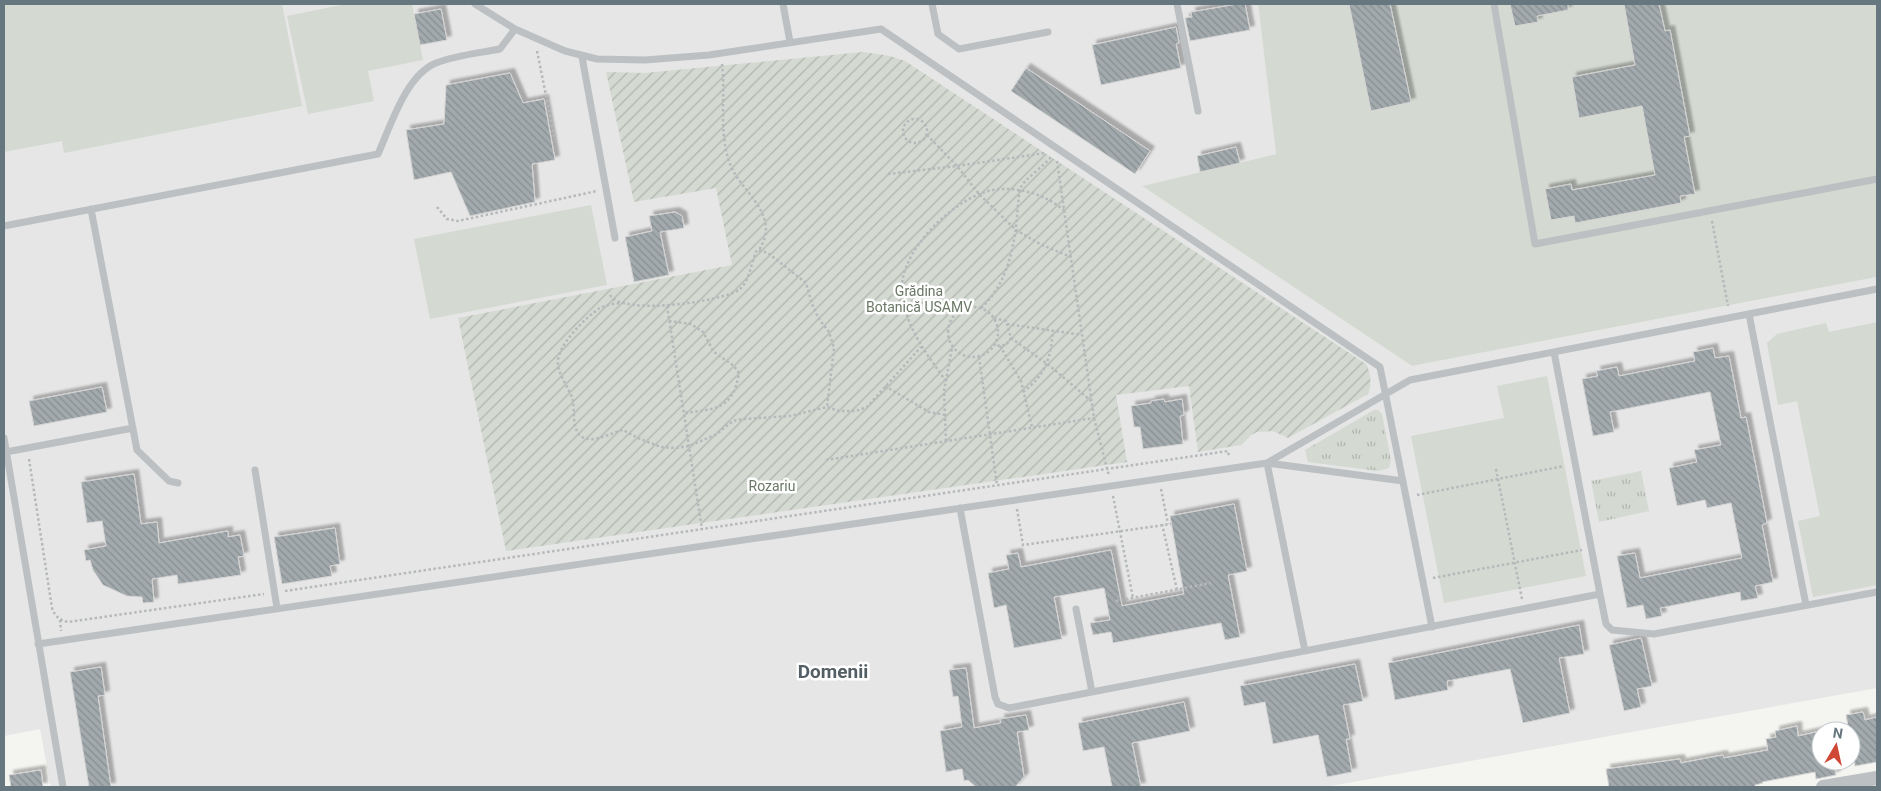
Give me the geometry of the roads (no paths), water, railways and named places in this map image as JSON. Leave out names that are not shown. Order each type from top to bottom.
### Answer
[{"type":"street","points":[[1823,787],[1877,778]]},
{"type":"lane","points":[[475,4],[515,29],[582,57],[597,59],[645,60],[721,53],[880,29],[1380,367],[1432,627]]},
{"type":"lane","points":[[783,4],[790,42]]},
{"type":"lane","points":[[932,4],[938,34],[959,49],[1048,32]]},
{"type":"lane","points":[[1177,4],[1198,111]]},
{"type":"lane","points":[[1494,4],[1535,244],[1877,179]]},
{"type":"lane","points":[[4,226],[378,154],[407,89],[418,74],[444,60],[500,49],[515,29]]},
{"type":"lane","points":[[582,57],[615,238]]},
{"type":"lane","points":[[91,209],[137,450],[169,482],[178,483]]},
{"type":"lane","points":[[1267,463],[1410,380],[1877,289]]},
{"type":"lane","points":[[1749,314],[1806,605]]},
{"type":"lane","points":[[1554,352],[1600,594],[1606,624],[1609,628],[1612,630],[1654,634],[1877,592]]},
{"type":"lane","points":[[6,452],[133,428]]},
{"type":"lane","points":[[4,438],[63,787]]},
{"type":"lane","points":[[1267,463],[1305,651]]},
{"type":"lane","points":[[38,644],[1267,463],[1403,481]]},
{"type":"lane","points":[[255,470],[277,608]]},
{"type":"lane","points":[[960,508],[995,697],[998,704],[1009,708],[1600,594]]},
{"type":"lane","points":[[1076,609],[1092,692]]},
{"type":"district","name":"Domenii","points":[[833,671]]},
{"type":"park label","name":"Grădina Botanică USAMV","points":[[919,300]]},
{"type":"park label","name":"Rozariu","points":[[772,486]]}]
